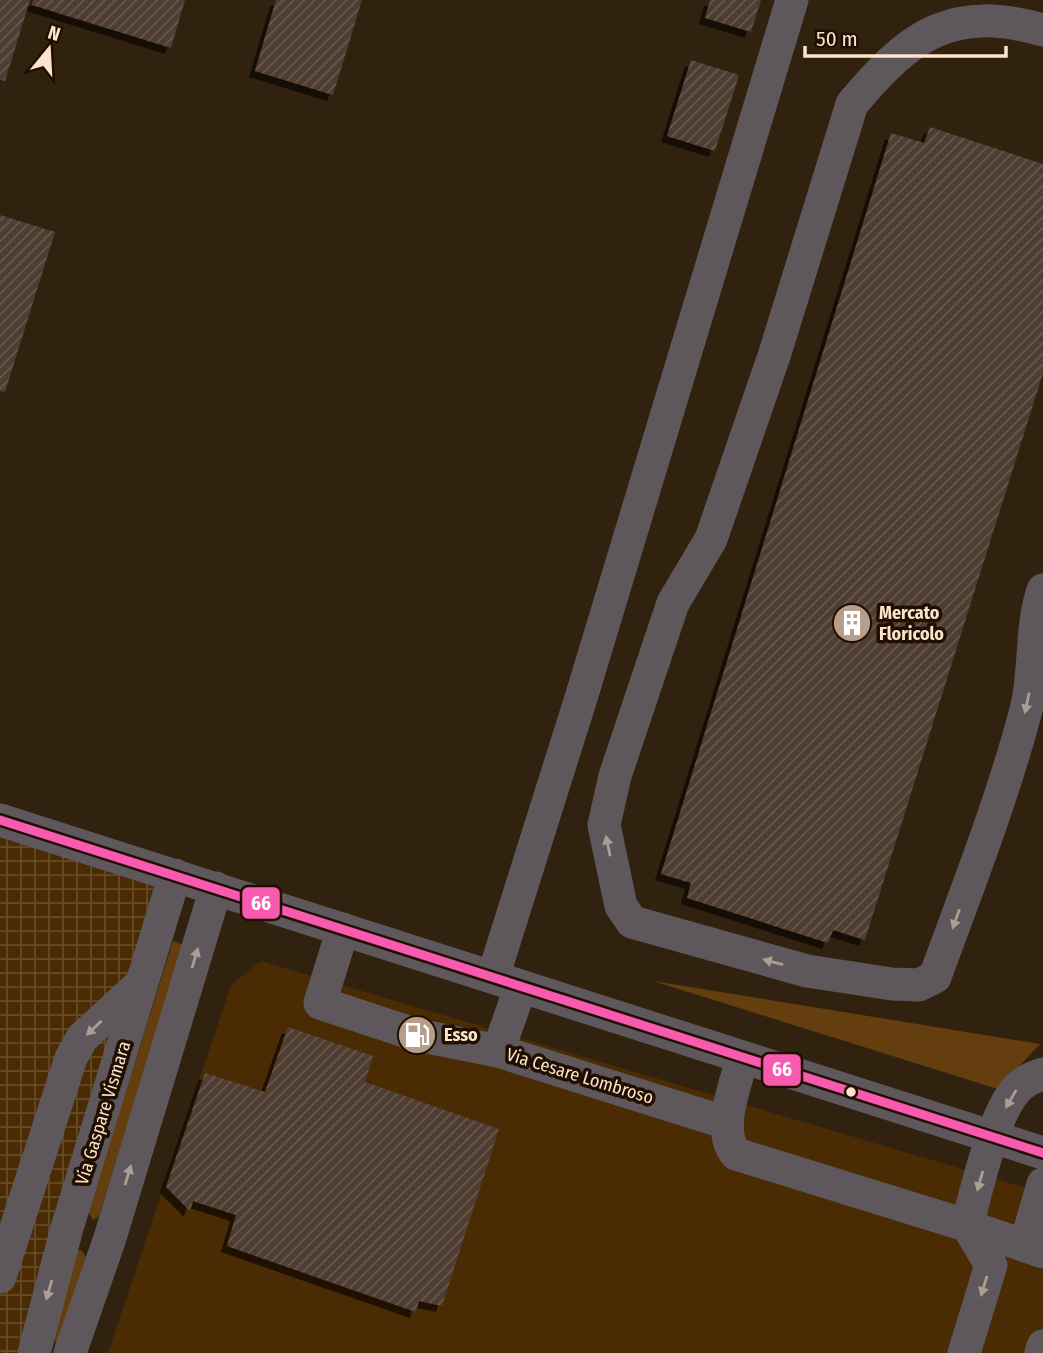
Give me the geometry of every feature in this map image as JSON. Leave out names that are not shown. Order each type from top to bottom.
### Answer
[{"type":"street","name":"Via Cesare Lombroso","points":[[727,1123],[498,1051],[507,981],[585,685],[792,0]]},
{"type":"street","points":[[1040,600],[1027,708],[993,819],[935,977],[919,985],[892,984],[807,971],[632,922],[621,906],[604,825],[615,776],[673,603],[711,539],[775,353],[852,104],[879,71],[911,44],[942,29],[972,19],[1043,30]]},
{"type":"street","points":[[0,820],[1043,1153]]},
{"type":"street","name":"Via Gaspare Vismara","points":[[34,1353],[67,1228],[175,875]]},
{"type":"street","points":[[69,1353],[108,1241],[216,888]]},
{"type":"street","points":[[343,929],[320,1003],[417,1035],[498,1051]]},
{"type":"street","points":[[0,1277],[71,1058],[82,1038],[144,982]]},
{"type":"street","points":[[742,1058],[727,1123],[727,1137],[736,1154],[967,1225],[1037,1253],[1043,1184]]},
{"type":"street","points":[[964,1353],[990,1265],[967,1225],[994,1137],[1015,1090],[1043,1074]]},
{"type":"street","points":[[21,1213],[108,1241]]},
{"type":"street","points":[[1041,1353],[1043,1346]]},
{"type":"shaded area","points":[[0,823],[172,876],[30,1353],[0,1353]]},
{"type":"shaded area","points":[[173,941],[184,945],[99,1216],[93,1220],[88,1212]]},
{"type":"shaded area","points":[[261,961],[1043,1193],[1043,1353],[108,1353],[231,985]]},
{"type":"shaded area","points":[[653,981],[1040,1044],[998,1089]]},
{"type":"shaded area","points":[[81,1250],[86,1257],[56,1346],[53,1328],[76,1251]]},
{"type":"building","points":[[0,0],[30,0],[5,81],[0,80]]},
{"type":"building","points":[[33,0],[185,0],[171,48],[32,5]]},
{"type":"building","points":[[276,0],[362,0],[333,95],[255,71]]},
{"type":"building","points":[[710,0],[761,0],[751,32],[705,18]]},
{"type":"building","points":[[691,60],[739,75],[715,151],[667,136]]},
{"type":"building","name":"Mercato Floricolo","points":[[930,127],[1043,164],[1043,373],[865,940],[833,930],[828,943],[687,898],[691,883],[661,874],[891,133],[924,143]]},
{"type":"building","points":[[0,215],[55,232],[5,392],[0,391]]},
{"type":"building","points":[[288,1027],[373,1056],[365,1082],[499,1129],[442,1306],[419,1301],[416,1312],[227,1246],[236,1215],[193,1201],[190,1211],[166,1187],[205,1073],[265,1092]]},
{"type":"transit line","name":"66","points":[[0,820],[1043,1153]]},
{"type":"place","name":"Mercato Floricolo","points":[[852,623]]},
{"type":"place","name":"Esso","points":[[417,1035]]}]
